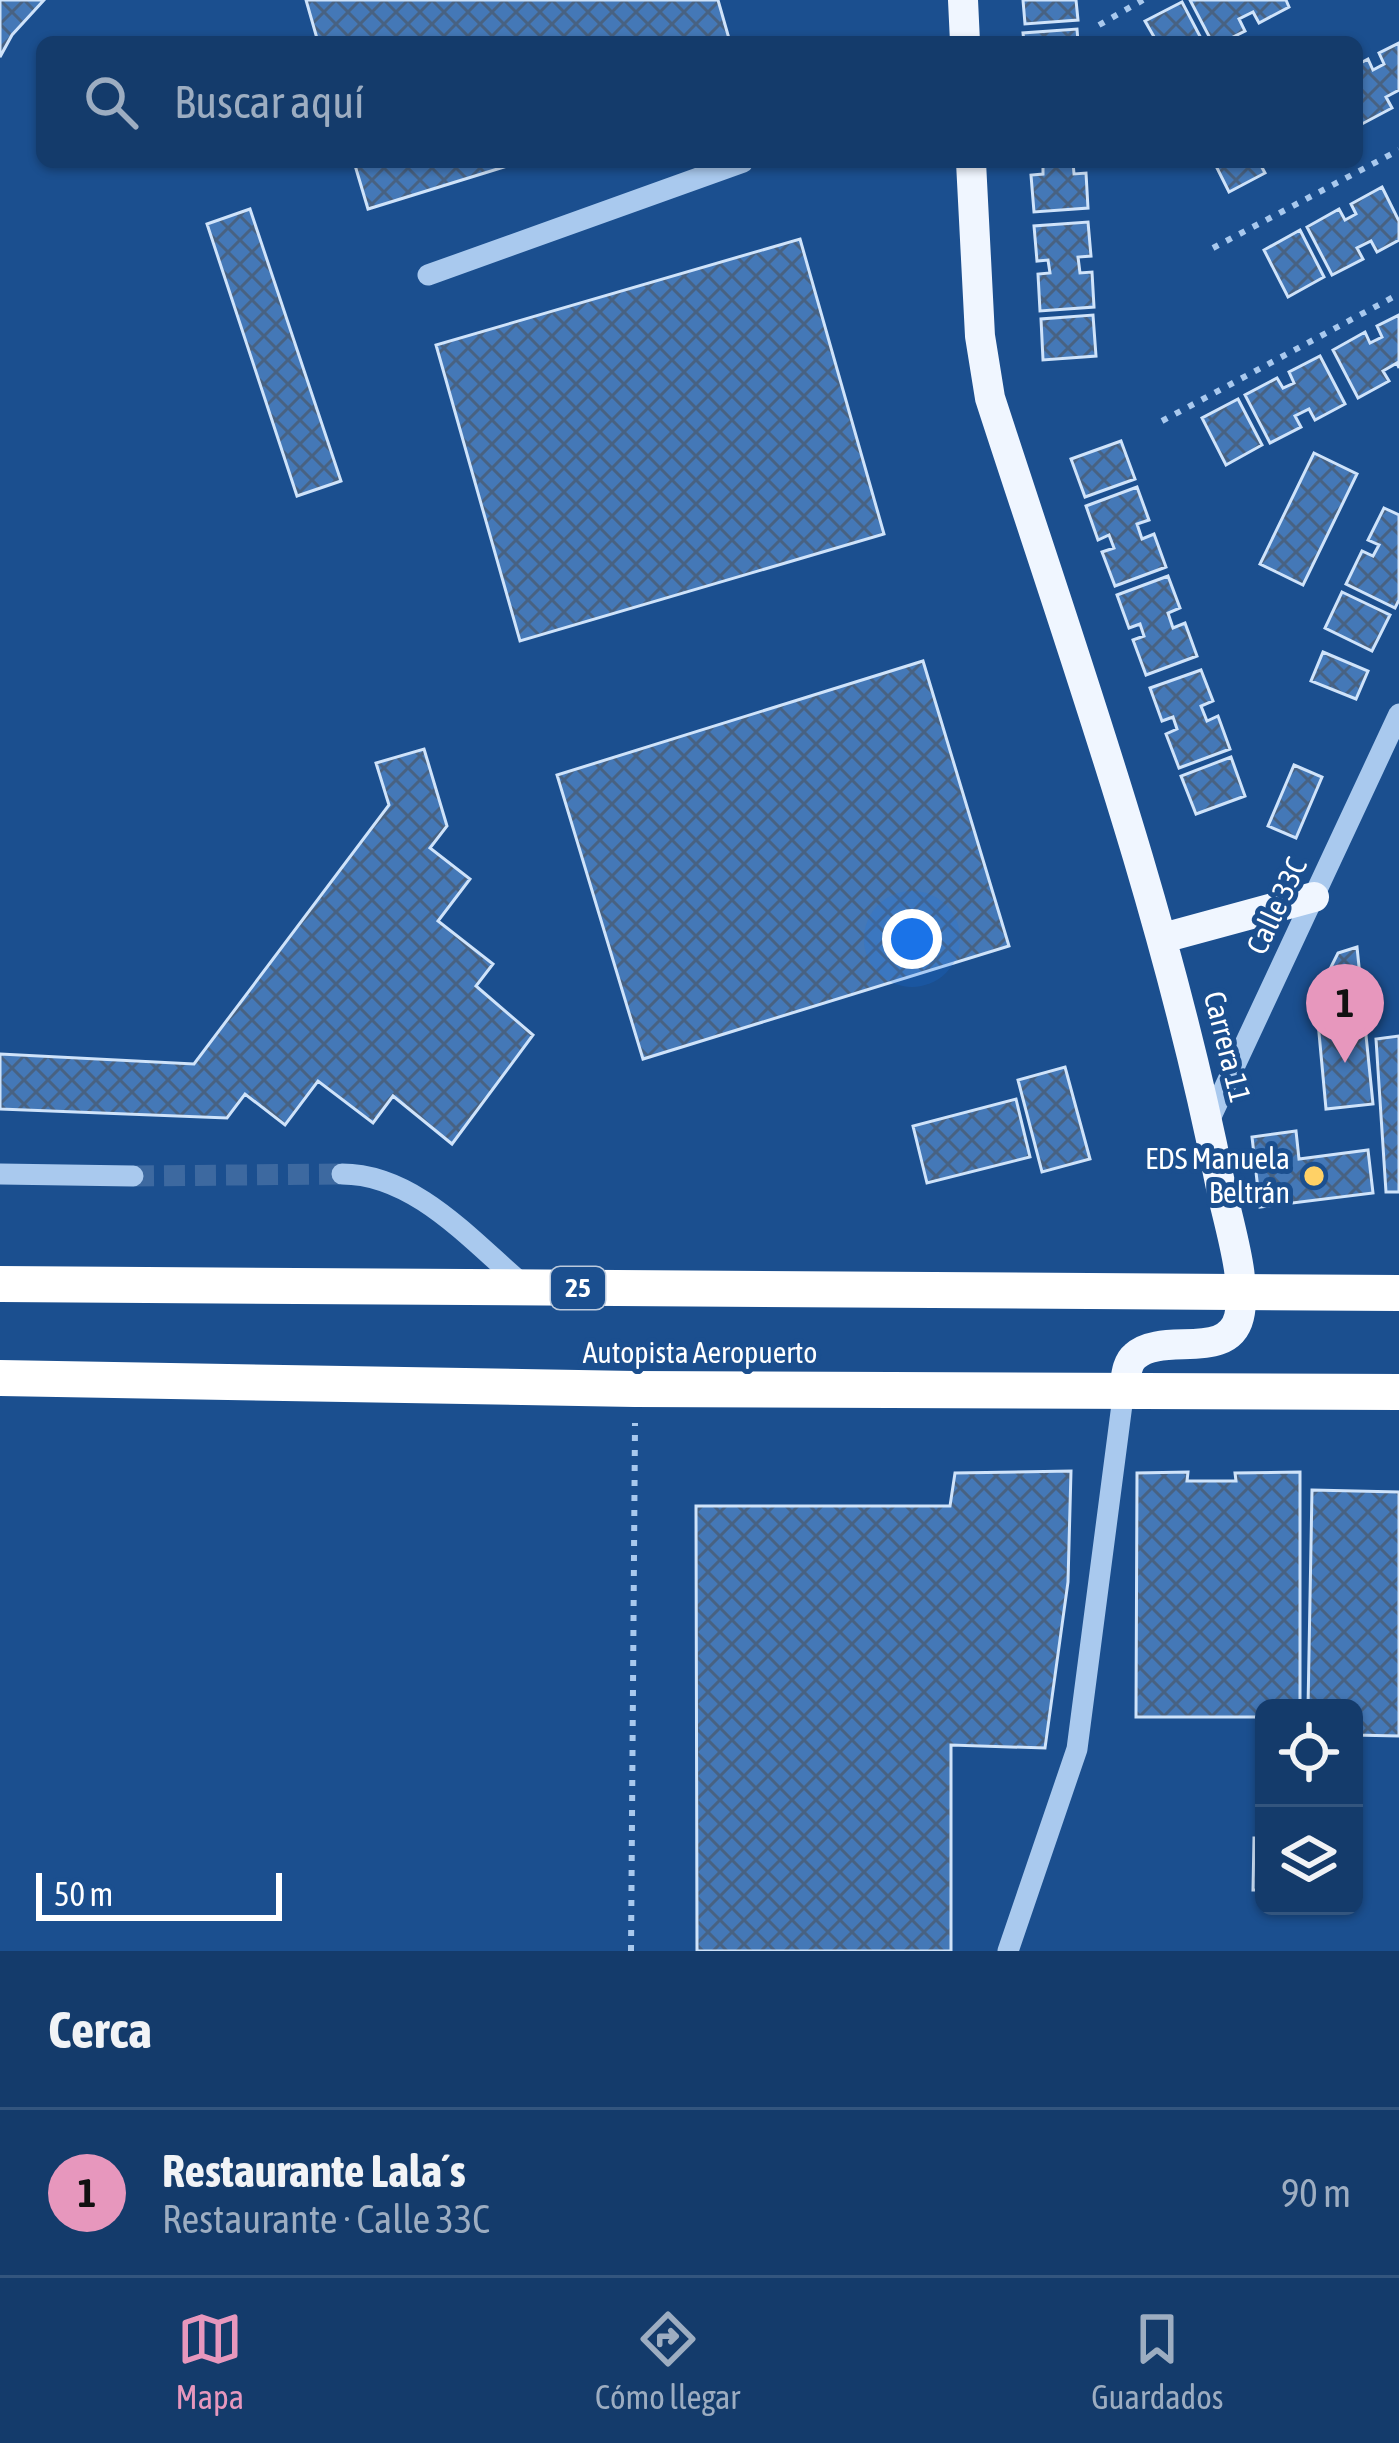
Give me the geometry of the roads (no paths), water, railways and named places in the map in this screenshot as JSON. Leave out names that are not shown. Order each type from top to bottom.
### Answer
[{"type":"highway","name":"25","points":[[0,1284],[1399,1293]]},
{"type":"highway","name":"Autopista Aeropuerto","points":[[0,1378],[635,1389],[1399,1392]]},
{"type":"main road","points":[[963,0],[965,36]]},
{"type":"main road","name":"Carrera 11","points":[[971,168],[980,336],[990,398],[1162,938],[1208,1123],[1241,1291]]},
{"type":"main road","points":[[1162,938],[1314,897]]},
{"type":"main road","points":[[1124,1389],[1130,1360],[1141,1352],[1206,1343],[1230,1333],[1239,1320],[1241,1291]]},
{"type":"street","points":[[428,274],[726,168]]},
{"type":"street","name":"Calle 33C","points":[[1208,1123],[1399,714]]},
{"type":"street","points":[[0,1174],[133,1175]]},
{"type":"street","points":[[342,1174],[406,1189],[527,1288]]},
{"type":"street","points":[[1008,1951],[1077,1749],[1124,1389]]},
{"type":"tunnel","points":[[133,1176],[342,1174]]},
{"type":"place","name":"Restaurante Lala´s","points":[[1345,1063]]},
{"type":"place","name":"EDS Manuela Beltrán","points":[[1314,1176]]}]
